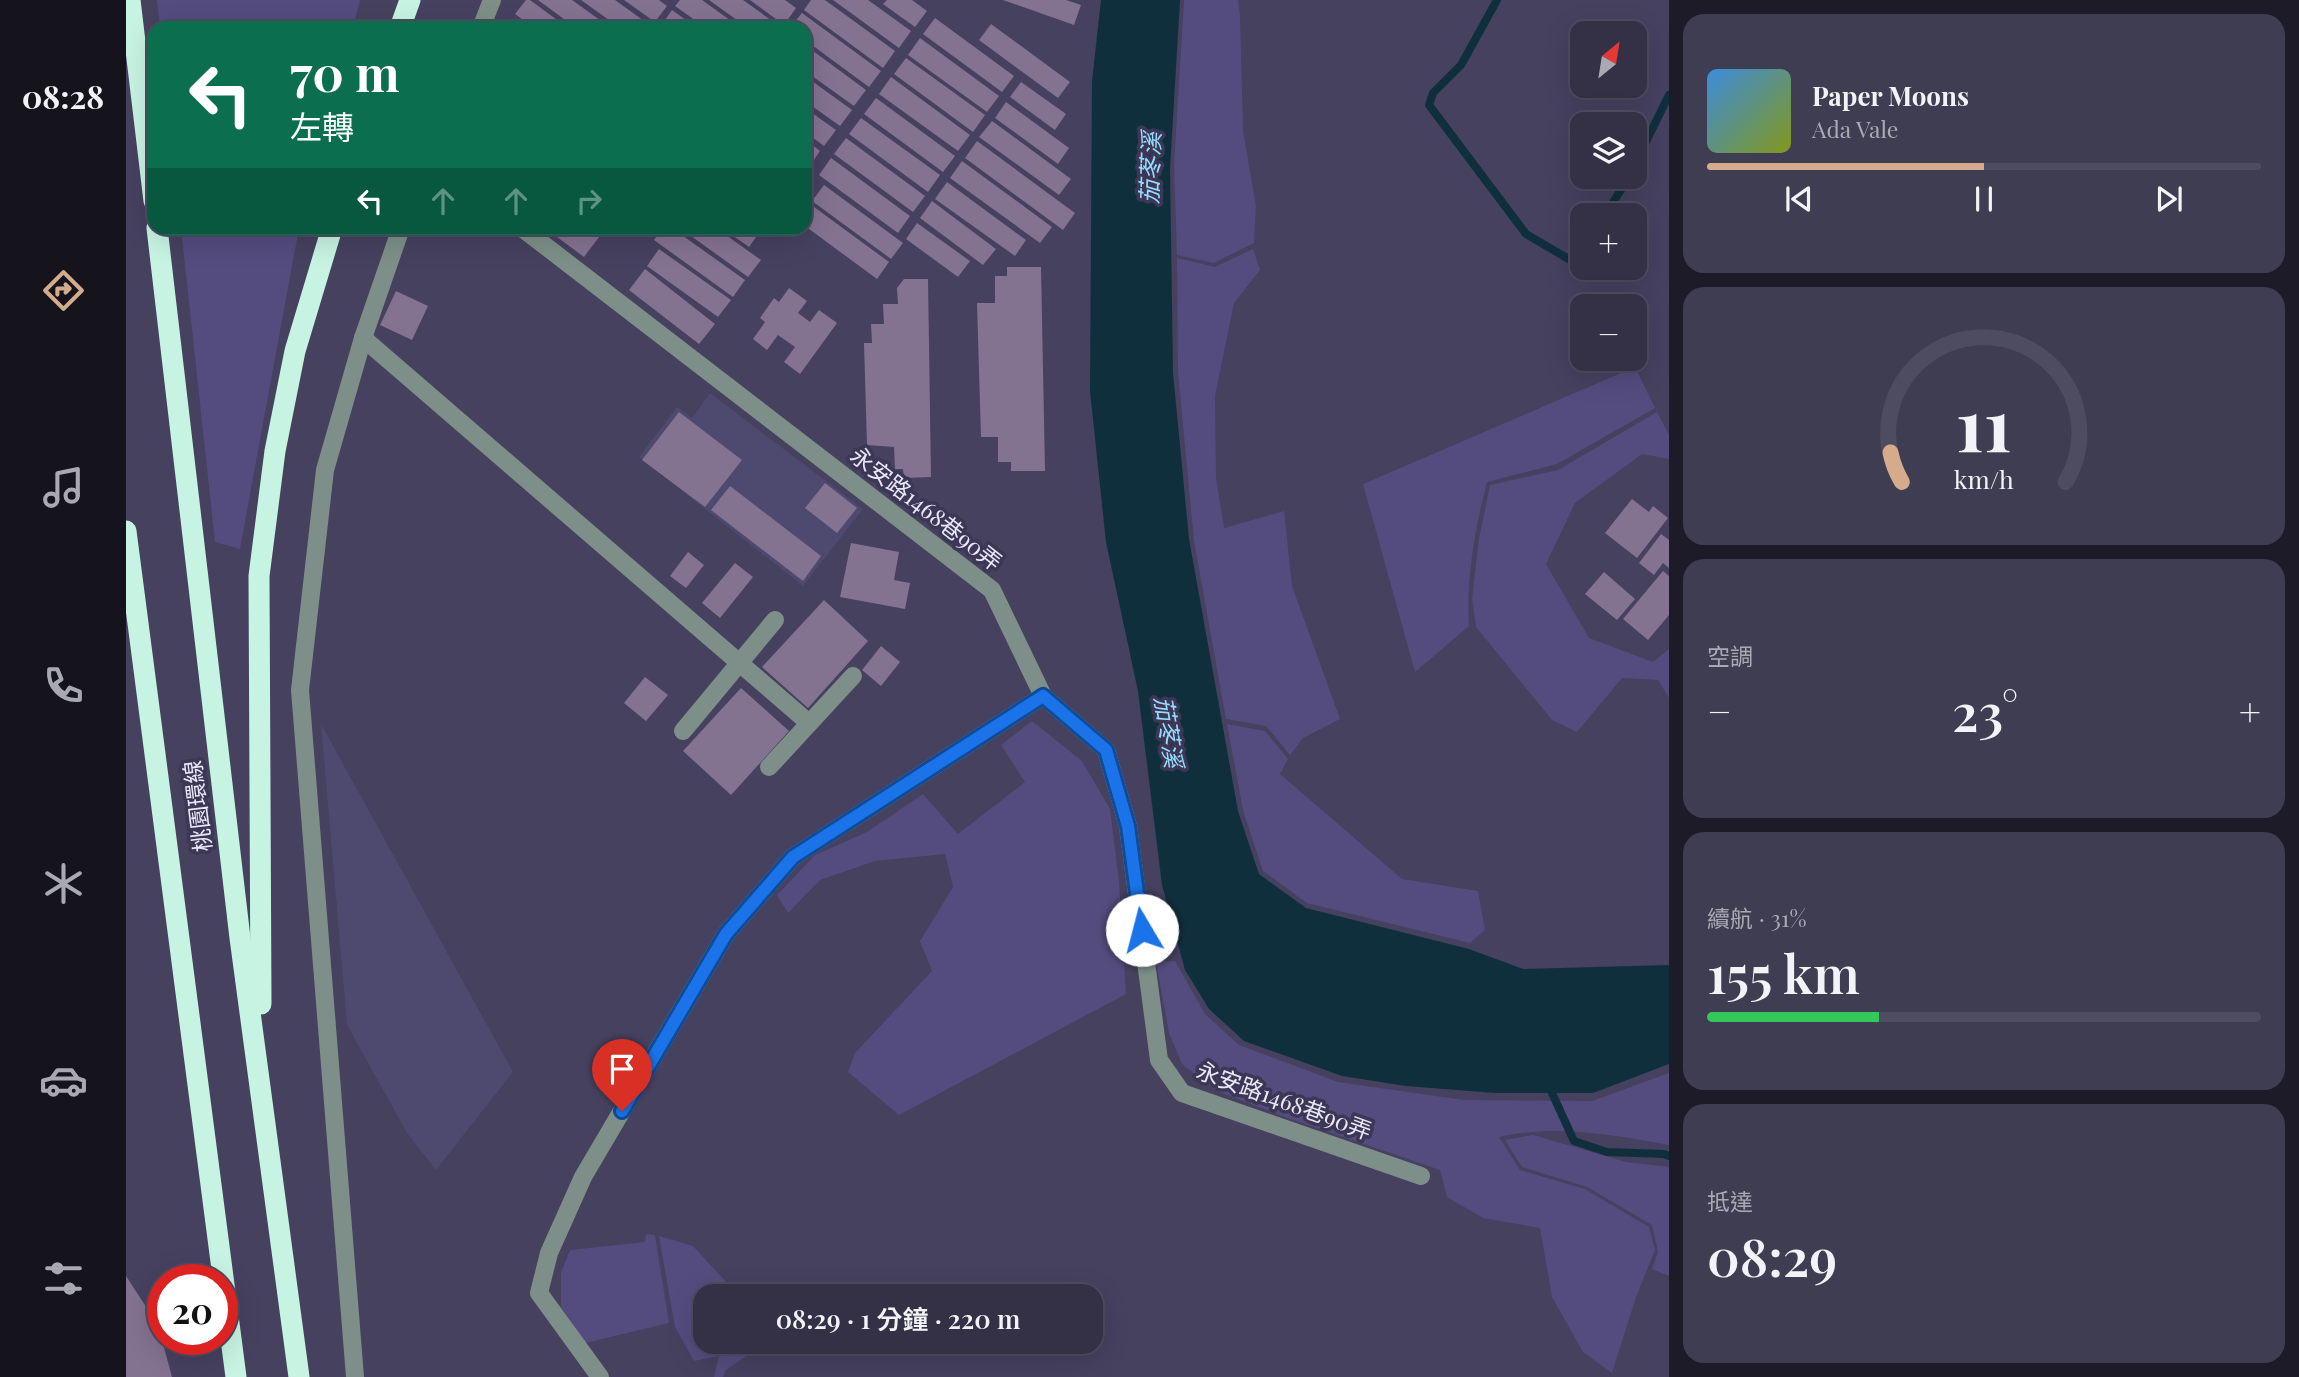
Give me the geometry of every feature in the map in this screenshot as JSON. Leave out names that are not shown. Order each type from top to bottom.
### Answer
[{"type":"highway","points":[[130,0],[147,142]]},
{"type":"highway","points":[[402,21],[410,0]]},
{"type":"highway","name":"桃園環線","points":[[158,235],[250,937]]},
{"type":"highway","points":[[299,1377],[261,1088],[250,937],[259,576],[275,451],[295,351],[330,235]]},
{"type":"highway","name":"桃園環線","points":[[126,531],[236,1377]]},
{"type":"lane","points":[[484,21],[492,0]]},
{"type":"lane","points":[[355,1377],[300,690],[325,470],[363,338],[399,235]]},
{"type":"lane","name":"永安路1468巷90弄","points":[[531,235],[992,590],[1043,696],[1106,750],[1128,826],[1159,1060],[1182,1093],[1421,1176]]},
{"type":"lane","points":[[363,338],[809,723]]},
{"type":"lane","points":[[683,731],[775,620]]},
{"type":"lane","points":[[769,767],[853,676]]},
{"type":"lane","points":[[600,1377],[539,1293],[549,1253],[583,1177],[726,934],[793,857],[1043,696]]},
{"type":"shaded area","points":[[157,0],[360,0],[355,21],[159,21]]},
{"type":"shaded area","points":[[1184,0],[1238,0],[1240,17],[1243,131],[1256,206],[1254,243],[1214,263],[1177,255],[1174,165]]},
{"type":"shaded area","points":[[182,235],[298,235],[240,549],[215,542]]},
{"type":"shaded area","points":[[1253,249],[1260,270],[1234,303],[1215,396],[1216,477],[1224,528],[1284,511],[1292,586],[1340,719],[1303,738],[1290,755],[1266,726],[1226,719],[1194,541],[1178,372],[1177,258],[1215,267]]},
{"type":"shaded area","points":[[1626,371],[1637,371],[1655,408],[1557,464],[1487,482],[1472,554],[1469,626],[1415,672],[1363,484]]},
{"type":"shaded area","points":[[710,393],[863,509],[803,586],[639,457],[677,407],[692,418]]},
{"type":"shaded area","points":[[1657,412],[1669,435],[1669,459],[1642,454],[1575,503],[1546,564],[1589,638],[1653,662],[1669,649],[1669,698],[1658,680],[1622,678],[1577,732],[1552,720],[1476,627],[1472,598],[1479,539],[1490,485],[1558,470]]},
{"type":"shaded area","points":[[1032,721],[1082,761],[1110,809],[1119,882],[1126,994],[899,1115],[848,1072],[855,1053],[932,971],[920,941],[953,887],[945,854],[875,861],[820,880],[788,913],[777,895],[815,855],[867,832],[923,794],[958,834],[1025,782],[1001,745]]},
{"type":"shaded area","points":[[321,724],[513,1072],[436,1170],[407,1133],[347,1025]]},
{"type":"shaded area","points":[[1227,724],[1265,731],[1288,759],[1280,774],[1402,879],[1478,891],[1485,930],[1470,943],[1307,903],[1263,871],[1243,810]]},
{"type":"shaded area","points":[[1175,961],[1205,1014],[1239,1045],[1338,1082],[1464,1100],[1592,1101],[1669,1073],[1669,1145],[1584,1132],[1541,1131],[1499,1137],[1520,1170],[1585,1189],[1649,1227],[1655,1250],[1636,1297],[1612,1373],[1583,1352],[1552,1297],[1540,1228],[1483,1218],[1447,1197],[1440,1170],[1217,1091],[1182,1064],[1169,1033],[1156,962]]},
{"type":"shaded area","points":[[1533,1135],[1626,1162],[1669,1167],[1669,1276],[1652,1269],[1658,1252],[1652,1225],[1587,1187],[1522,1167],[1505,1140]]},
{"type":"shaded area","points":[[646,1234],[655,1235],[669,1323],[585,1343],[561,1307],[561,1273],[570,1250],[645,1242]]},
{"type":"shaded area","points":[[659,1236],[693,1246],[728,1284],[693,1284],[693,1354],[749,1354],[726,1370],[723,1377],[714,1377],[719,1356],[694,1361],[675,1327]]},
{"type":"water","name":"茄苳溪","points":[[1101,0],[1180,0],[1170,168],[1173,373],[1189,539],[1238,811],[1259,874],[1306,908],[1469,949],[1523,969],[1669,965],[1669,1064],[1593,1093],[1495,1093],[1406,1086],[1342,1076],[1244,1041],[1209,1009],[1185,970],[1162,885],[1138,691],[1106,542],[1090,391],[1092,81]]},
{"type":"building","points":[[526,0],[530,0],[558,21],[524,21],[515,14]]},
{"type":"building","points":[[538,0],[572,0],[601,21],[566,21]]},
{"type":"building","points":[[581,0],[615,0],[644,21],[610,21]]},
{"type":"building","points":[[624,0],[659,0],[667,6],[654,21]]},
{"type":"building","points":[[680,0],[702,0],[731,21],[696,21],[675,6]]},
{"type":"building","points":[[709,0],[743,0],[772,21],[738,21]]},
{"type":"building","points":[[750,0],[785,0],[796,8],[787,21],[779,21]]},
{"type":"building","points":[[811,0],[825,0],[895,51],[883,68],[804,10]]},
{"type":"building","points":[[833,0],[868,0],[911,31],[899,48]]},
{"type":"building","points":[[887,0],[912,0],[927,11],[915,27],[883,4]]},
{"type":"building","points":[[1003,0],[1066,0],[1081,5],[1074,25]]},
{"type":"building","points":[[672,10],[687,21],[664,21]]},
{"type":"building","points":[[802,13],[881,71],[869,87],[812,45],[812,21],[796,21]]},
{"type":"building","points":[[935,18],[1014,76],[1002,92],[923,34]]},
{"type":"building","points":[[991,24],[1070,82],[1058,98],[979,40]]},
{"type":"building","points":[[920,38],[999,96],[987,112],[908,55]]},
{"type":"building","points":[[812,50],[866,90],[854,106],[812,76]]},
{"type":"building","points":[[906,58],[985,115],[973,132],[894,74]]},
{"type":"building","points":[[891,77],[970,135],[958,151],[879,94]]},
{"type":"building","points":[[812,81],[852,110],[840,126],[812,106]]},
{"type":"building","points":[[1021,82],[1066,114],[1055,130],[1010,97]]},
{"type":"building","points":[[876,98],[955,156],[943,172],[864,114]]},
{"type":"building","points":[[1006,102],[1069,148],[1058,164],[995,118]]},
{"type":"building","points":[[812,113],[836,130],[824,146],[812,137]]},
{"type":"building","points":[[861,118],[940,175],[928,192],[849,134]]},
{"type":"building","points":[[992,121],[1071,179],[1059,195],[979,137]]},
{"type":"building","points":[[846,138],[925,196],[913,212],[834,154]]},
{"type":"building","points":[[977,141],[1075,213],[1063,230],[965,158]]},
{"type":"building","points":[[812,145],[820,151],[812,163]]},
{"type":"building","points":[[831,158],[910,216],[898,233],[819,175]]},
{"type":"building","points":[[962,161],[1052,227],[1040,243],[950,178]]},
{"type":"building","points":[[947,182],[1026,240],[1015,256],[935,199]]},
{"type":"building","points":[[824,185],[903,243],[891,259],[812,201]]},
{"type":"building","points":[[932,201],[996,249],[983,265],[920,218]]},
{"type":"building","points":[[812,205],[889,262],[877,279],[812,231]]},
{"type":"building","points":[[917,223],[970,261],[958,277],[906,239]]},
{"type":"building","points":[[554,235],[596,235],[599,237],[584,257]]},
{"type":"building","points":[[658,235],[682,235],[745,280],[733,297],[654,240]]},
{"type":"building","points":[[690,235],[726,235],[761,260],[748,277]]},
{"type":"building","points":[[732,235],[757,235],[749,247]]},
{"type":"building","points":[[659,249],[731,300],[718,317],[647,266]]},
{"type":"building","points":[[1007,267],[1041,267],[1045,471],[1011,471],[1011,462],[998,462],[998,437],[981,437],[977,303],[995,303],[995,276],[1007,276]]},
{"type":"building","points":[[645,269],[715,324],[699,344],[629,290]]},
{"type":"building","points":[[904,279],[928,279],[931,477],[904,478],[903,469],[895,469],[894,447],[867,445],[864,343],[872,343],[871,324],[884,324],[883,304],[898,304],[897,288]]},
{"type":"building","points":[[789,288],[807,301],[798,313],[810,322],[819,310],[837,323],[800,374],[784,362],[795,347],[778,335],[767,350],[753,339],[765,322],[760,318],[774,298],[779,302]]},
{"type":"building","points":[[396,291],[428,306],[412,340],[380,325]]},
{"type":"building","points":[[679,412],[742,460],[705,507],[642,460]]},
{"type":"building","points":[[825,483],[857,508],[837,533],[805,508]]},
{"type":"building","points":[[730,486],[821,556],[803,581],[711,510]]},
{"type":"building","points":[[1632,499],[1649,512],[1653,506],[1668,518],[1637,558],[1605,533]]},
{"type":"building","points":[[1661,534],[1669,540],[1669,568],[1663,563],[1654,575],[1639,563]]},
{"type":"building","points":[[851,543],[899,552],[894,580],[910,583],[905,609],[840,597]]},
{"type":"building","points":[[688,552],[704,565],[686,588],[670,576]]},
{"type":"building","points":[[735,563],[753,577],[720,618],[702,603]]},
{"type":"building","points":[[1663,571],[1669,576],[1669,615],[1648,640],[1623,619]]},
{"type":"building","points":[[1604,572],[1635,599],[1617,620],[1585,594]]},
{"type":"building","points":[[824,600],[868,641],[808,708],[762,667]]},
{"type":"building","points":[[881,646],[900,662],[881,686],[862,670]]},
{"type":"building","points":[[645,677],[668,695],[646,721],[624,703]]},
{"type":"building","points":[[741,688],[789,731],[731,795],[683,751]]},
{"type":"building","points":[[126,1276],[147,1308],[147,1355],[166,1355],[172,1377],[126,1377]]},
{"type":"waterway","points":[[1497,0],[1461,65],[1433,93],[1429,105],[1526,234],[1570,260]]},
{"type":"waterway","points":[[1647,140],[1669,95]]},
{"type":"waterway","points":[[1613,203],[1621,189]]},
{"type":"waterway","points":[[1552,1093],[1574,1141],[1607,1152],[1669,1156]]},
{"type":"route","points":[[622,1111],[726,934],[793,857],[1043,696],[1106,750],[1128,826],[1142,930]]}]
